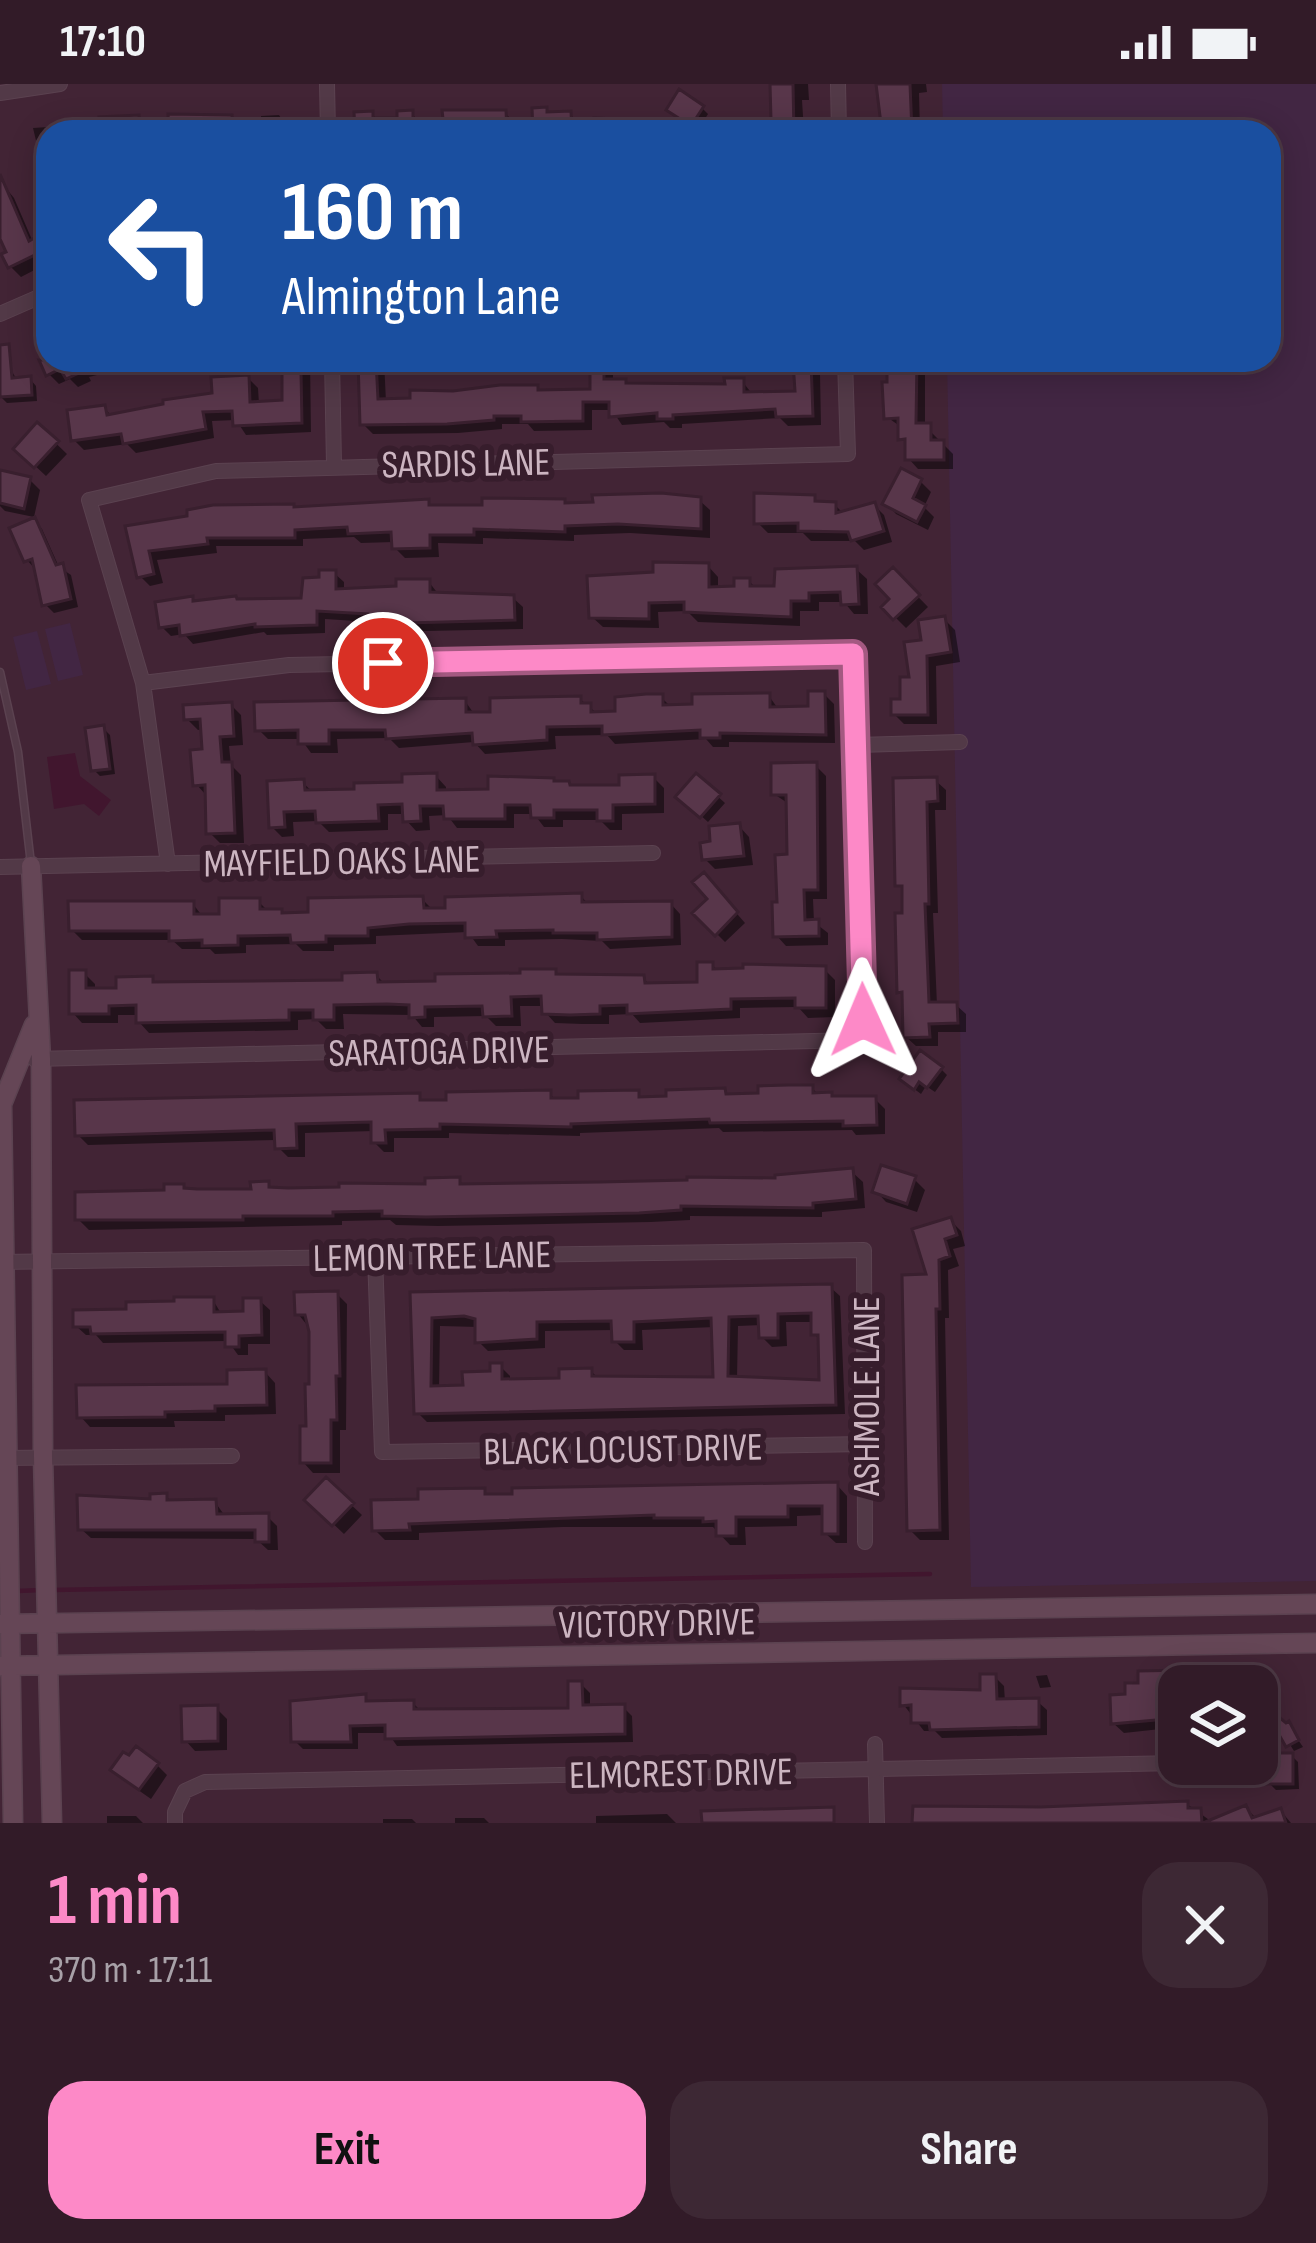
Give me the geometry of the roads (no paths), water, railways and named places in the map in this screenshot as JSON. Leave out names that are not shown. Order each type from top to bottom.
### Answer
[{"type":"main road","points":[[32,866],[37,1015],[31,1059],[42,1262],[52,1823]]},
{"type":"main road","points":[[13,1823],[5,1666],[9,1544],[4,1458],[2,1104],[31,1059]]},
{"type":"main road","name":"VICTORY DRIVE","points":[[7,1618],[48,1614],[456,1618],[1316,1604]]},
{"type":"main road","points":[[1289,1605],[1290,1643]]},
{"type":"main road","points":[[873,1612],[874,1652]]},
{"type":"main road","points":[[456,1618],[458,1659]]},
{"type":"main road","name":"VICTORY DRIVE","points":[[5,1666],[1316,1643]]},
{"type":"street","points":[[0,93],[60,84]]},
{"type":"street","points":[[327,84],[328,120]]},
{"type":"street","points":[[838,84],[839,120]]},
{"type":"street","points":[[0,314],[36,298]]},
{"type":"street","points":[[332,372],[334,465]]},
{"type":"street","name":"SARDIS LANE","points":[[143,683],[89,500],[216,471],[848,454],[845,372]]},
{"type":"street","points":[[168,864],[143,683],[289,665],[853,654],[858,745],[960,742]]},
{"type":"street","name":"SARATOGA DRIVE","points":[[31,1059],[856,1040],[863,1020],[858,745]]},
{"type":"street","name":"MAYFIELD OAKS LANE","points":[[0,867],[653,853]]},
{"type":"street","name":"LEMON TREE LANE","points":[[3,1262],[864,1250]]},
{"type":"street","name":"ASHMOLE LANE","points":[[864,1250],[865,1542]]},
{"type":"street","name":"BLACK LOCUST DRIVE","points":[[375,1256],[382,1452],[865,1444]]},
{"type":"street","points":[[4,1458],[232,1456]]},
{"type":"street","points":[[875,1744],[878,1823]]},
{"type":"street","name":"ELMCREST DRIVE","points":[[175,1823],[185,1791],[205,1783],[1158,1763]]},
{"type":"lane","points":[[0,672],[18,752],[32,866]]},
{"type":"waterway","points":[[53,1590],[930,1574]]},
{"type":"waterway","points":[[17,1591],[42,1590]]}]
